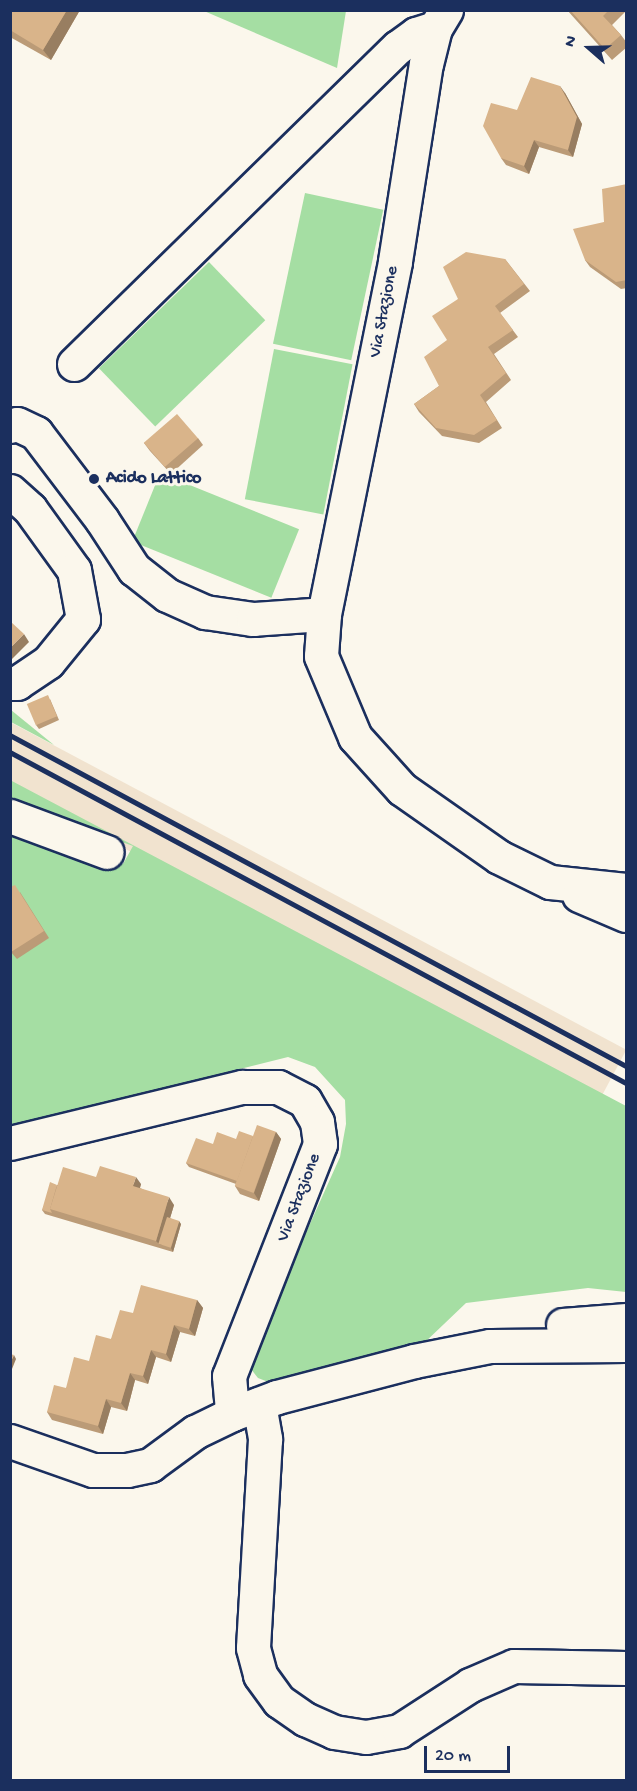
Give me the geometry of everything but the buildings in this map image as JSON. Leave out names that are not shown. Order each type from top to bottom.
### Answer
[{"type":"main road","points":[[74,364],[398,47],[441,19]]},
{"type":"main road","name":"Via Stazione","points":[[441,19],[426,63],[395,262],[324,614],[321,656],[355,737],[402,789],[499,856],[550,882],[627,890]]},
{"type":"main road","points":[[10,426],[17,424],[36,433],[102,520],[134,569],[167,595],[205,612],[253,620],[324,614]]},
{"type":"main road","points":[[10,492],[30,509],[74,570],[83,619],[48,662],[16,683],[10,683]]},
{"type":"main road","points":[[10,816],[107,852]]},
{"type":"main road","points":[[550,882],[627,915]]},
{"type":"main road","name":"Via Stazione","points":[[10,1143],[242,1087],[278,1088],[305,1101],[317,1122],[320,1144],[229,1376],[265,1439],[253,1648],[260,1675],[279,1701],[304,1719],[334,1732],[366,1737],[399,1731],[470,1685],[514,1666],[627,1668]]},
{"type":"main road","points":[[10,1441],[93,1470],[127,1470],[150,1465],[195,1432],[246,1409],[414,1361],[490,1346],[548,1326],[627,1320]]},
{"type":"main road","points":[[490,1346],[627,1345]]},
{"type":"shaded area","points":[[10,722],[626,1050],[599,1101],[10,788]]},
{"type":"green space","points":[[204,11],[346,11],[337,68]]},
{"type":"green space","points":[[305,193],[383,210],[351,360],[273,344]]},
{"type":"green space","points":[[209,262],[265,320],[155,427],[99,368]]},
{"type":"green space","points":[[274,349],[353,364],[323,514],[245,499]]},
{"type":"green space","points":[[160,473],[299,529],[271,598],[132,542]]},
{"type":"green space","points":[[11,710],[54,745],[11,722]]},
{"type":"green space","points":[[10,780],[626,1106],[626,1292],[588,1288],[466,1303],[422,1345],[276,1385],[258,1378],[247,1364],[340,1157],[346,1124],[345,1100],[315,1067],[288,1057],[11,1126],[11,832],[123,864],[133,846],[11,802]]},
{"type":"railway","points":[[10,735],[626,1066]]},
{"type":"railway","points":[[10,752],[626,1083]]},
{"type":"place","name":"Acido Lattico","points":[[94,479]]}]
